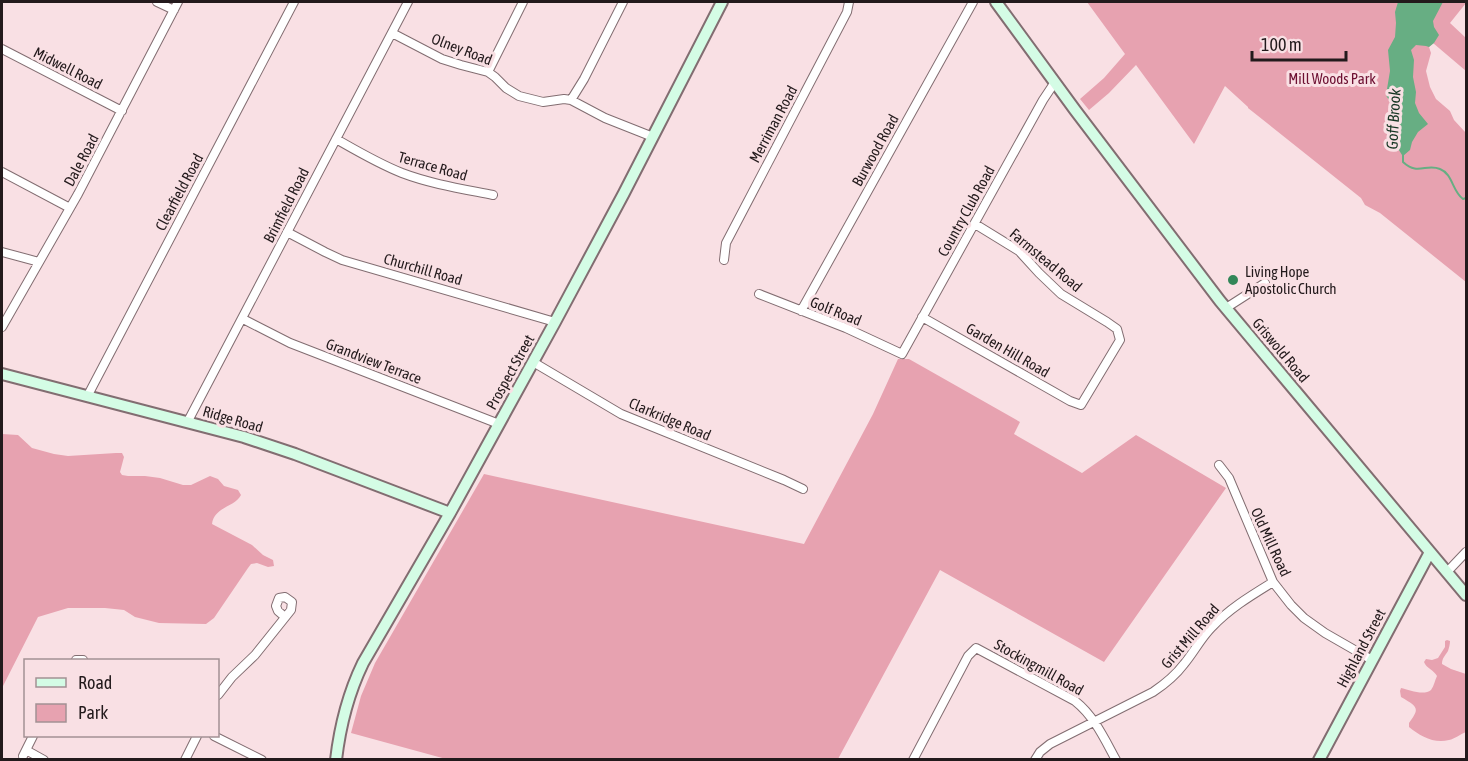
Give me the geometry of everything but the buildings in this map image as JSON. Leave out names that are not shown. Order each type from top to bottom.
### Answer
[{"type":"street","points":[[156,2],[174,10]]},
{"type":"street","name":"Dale Road","points":[[2,327],[70,208],[178,2]]},
{"type":"street","name":"Clearfield Road","points":[[88,395],[294,2]]},
{"type":"street","name":"Brimfield Road","points":[[188,422],[408,2]]},
{"type":"street","points":[[488,72],[523,2]]},
{"type":"street","points":[[623,2],[571,100],[604,118],[653,137]]},
{"type":"street","name":"Prospect Street","points":[[336,759],[346,708],[358,672],[450,513],[555,322],[722,2]]},
{"type":"street","name":"Merriman Road","points":[[724,261],[726,243],[847,12],[849,2]]},
{"type":"street","name":"Burwood Road","points":[[801,311],[973,2]]},
{"type":"street","name":"Griswold Road","points":[[996,2],[1227,309],[1467,595]]},
{"type":"street","name":"Olney Road","points":[[392,33],[442,59],[488,72],[513,93],[526,99],[543,102],[571,100]]},
{"type":"street","name":"Midwell Road","points":[[2,49],[122,111]]},
{"type":"street","name":"Country Club Road","points":[[902,354],[1055,82]]},
{"type":"street","name":"Terrace Road","points":[[336,140],[403,173],[432,182],[493,195]]},
{"type":"street","points":[[2,172],[70,208]]},
{"type":"street","name":"Farmstead Road","points":[[975,224],[1019,251],[1061,294],[1117,329],[1120,340],[1081,405]]},
{"type":"street","name":"Churchill Road","points":[[288,232],[342,260],[555,322]]},
{"type":"street","points":[[2,252],[39,262]]},
{"type":"street","points":[[1227,309],[1264,284]]},
{"type":"street","name":"Golf Road","points":[[759,294],[846,328],[902,354]]},
{"type":"street","name":"Garden Hill Road","points":[[922,317],[1070,401],[1081,405]]},
{"type":"street","name":"Grandview Terrace","points":[[243,319],[290,343],[499,424]]},
{"type":"street","name":"Clarkridge Road","points":[[533,362],[621,414],[803,489]]},
{"type":"street","name":"Ridge Road","points":[[2,374],[88,395],[272,446],[450,513]]},
{"type":"street","name":"Old Mill Road","points":[[1219,465],[1229,478],[1273,582],[1291,605],[1325,633],[1372,660]]},
{"type":"street","name":"Highland Street","points":[[1319,759],[1430,552]]},
{"type":"street","points":[[1447,572],[1467,552]]},
{"type":"street","name":"Grist Mill Road","points":[[1035,759],[1050,744],[1167,683],[1213,626],[1230,610],[1273,582]]},
{"type":"street","points":[[219,694],[232,677],[255,655],[285,617]]},
{"type":"street","name":"Stockingmill Road","points":[[913,759],[968,656],[976,648],[1074,700],[1095,722],[1116,759]]},
{"type":"street","points":[[32,737],[24,753],[44,759]]},
{"type":"street","points":[[185,759],[195,737]]},
{"type":"street","points":[[218,737],[262,759]]},
{"type":"green space","name":"Mill Woods Park","points":[[1087,2],[1466,2],[1450,23],[1466,38],[1466,71],[1433,43],[1429,47],[1431,53],[1426,71],[1436,99],[1450,111],[1454,120],[1466,133],[1466,282],[1380,213],[1365,205],[1361,198],[1248,108],[1225,86],[1194,144],[1136,65],[1089,110],[1080,99],[1104,78],[1125,54]]},
{"type":"green space","points":[[898,359],[909,359],[1020,422],[1014,434],[1082,473],[1136,435],[1226,488],[1104,662],[940,570],[838,759],[446,759],[351,733],[361,696],[375,663],[484,474],[804,544],[873,414]]},
{"type":"green space","points":[[2,434],[18,435],[32,448],[54,454],[68,456],[122,453],[124,457],[120,472],[122,475],[160,478],[183,485],[191,485],[210,476],[218,479],[224,486],[238,490],[241,495],[217,514],[212,524],[252,545],[273,560],[274,566],[251,564],[214,618],[206,624],[159,623],[135,617],[124,610],[105,608],[68,608],[38,617],[2,688]]},
{"type":"green space","points":[[1447,640],[1450,641],[1448,651],[1442,664],[1466,674],[1466,732],[1451,739],[1438,741],[1423,736],[1409,727],[1416,708],[1401,697],[1400,691],[1401,688],[1421,693],[1431,690],[1437,676],[1424,662],[1426,659],[1438,658]]},
{"type":"shaded area","points":[[1398,2],[1443,2],[1433,21],[1439,35],[1434,43],[1429,47],[1416,45],[1411,50],[1414,60],[1415,103],[1419,113],[1428,124],[1418,132],[1410,150],[1403,156],[1397,147],[1400,132],[1399,111],[1386,95],[1390,71],[1388,50],[1395,37],[1395,12]]},
{"type":"waterway","name":"Goff Brook","points":[[1403,154],[1403,162],[1408,166],[1418,169],[1430,167],[1444,171],[1459,196],[1466,198]]},
{"type":"place","name":"Living Hope Apostolic Church","points":[[1233,280]]}]
